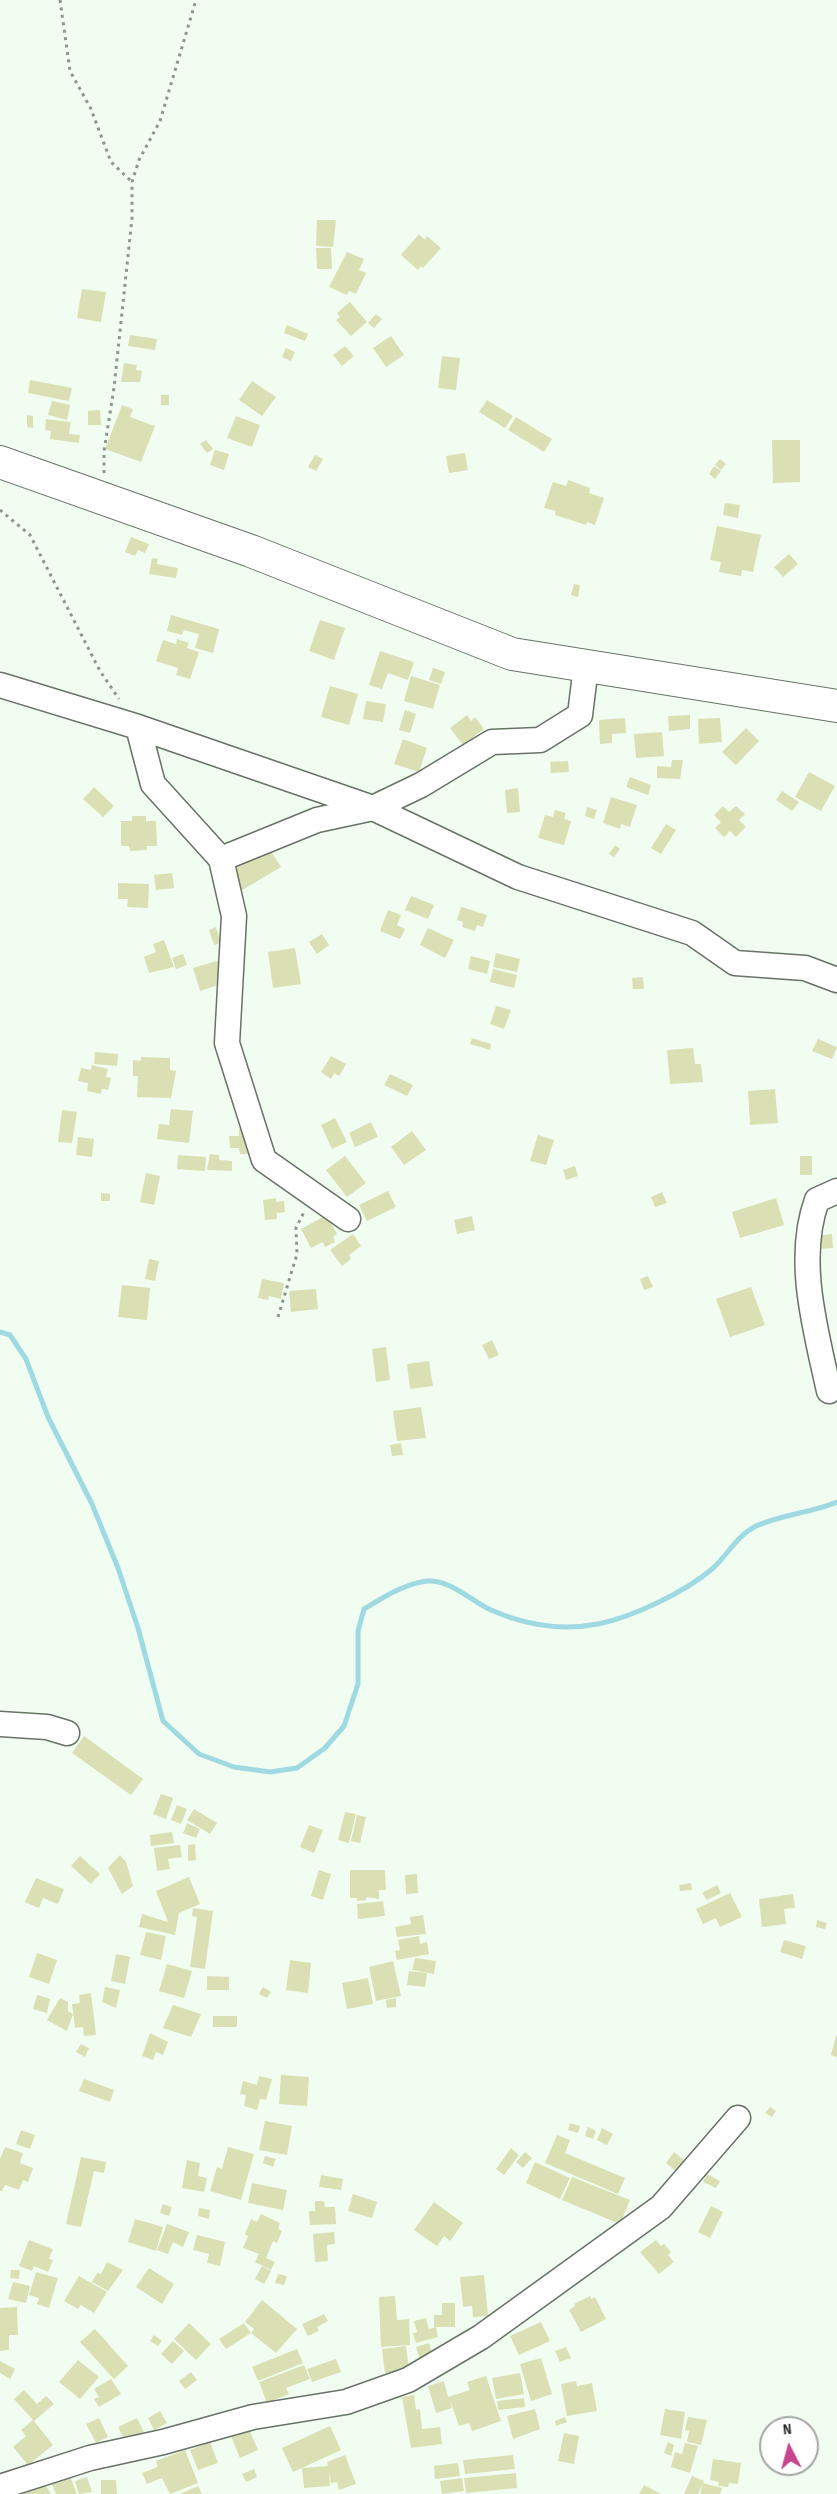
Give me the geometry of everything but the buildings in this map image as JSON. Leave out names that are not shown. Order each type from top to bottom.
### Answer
[{"type":"main road","points":[[0,462],[251,551],[495,649],[586,666],[837,706]]},
{"type":"street","points":[[221,859],[317,820],[373,808],[421,785],[492,742],[540,740],[580,715],[586,666]]},
{"type":"street","points":[[0,685],[138,728],[373,808],[518,877],[692,933],[735,963],[805,968],[837,980]]},
{"type":"street","points":[[138,728],[153,784],[221,859],[234,916],[227,1043],[264,1160],[348,1220]]},
{"type":"street","points":[[829,1391],[810,1299],[808,1222],[817,1200],[837,1191]]},
{"type":"street","points":[[0,1724],[47,1726],[67,1733]]},
{"type":"street","points":[[0,2487],[90,2458],[164,2442],[253,2417],[346,2402],[408,2380],[481,2337],[661,2207],[738,2118]]},
{"type":"path","points":[[60,0],[70,71],[91,109],[111,162],[132,182]]},
{"type":"path","points":[[105,499],[104,451],[132,218],[132,182],[139,160],[160,121],[196,0]]},
{"type":"path","points":[[0,510],[30,535],[100,671],[138,728]]},
{"type":"path","points":[[278,1317],[297,1254],[296,1228],[312,1196]]},
{"type":"waterway","points":[[0,1332],[10,1335],[26,1359],[48,1417],[92,1504],[118,1568],[138,1628],[163,1721],[199,1754],[234,1767],[270,1772],[297,1768],[325,1748],[344,1726],[358,1684],[358,1631],[364,1609],[399,1589],[421,1582],[440,1582],[491,1610],[517,1620],[557,1627],[598,1624],[642,1610],[701,1578],[742,1536],[754,1527],[837,1502]]}]
